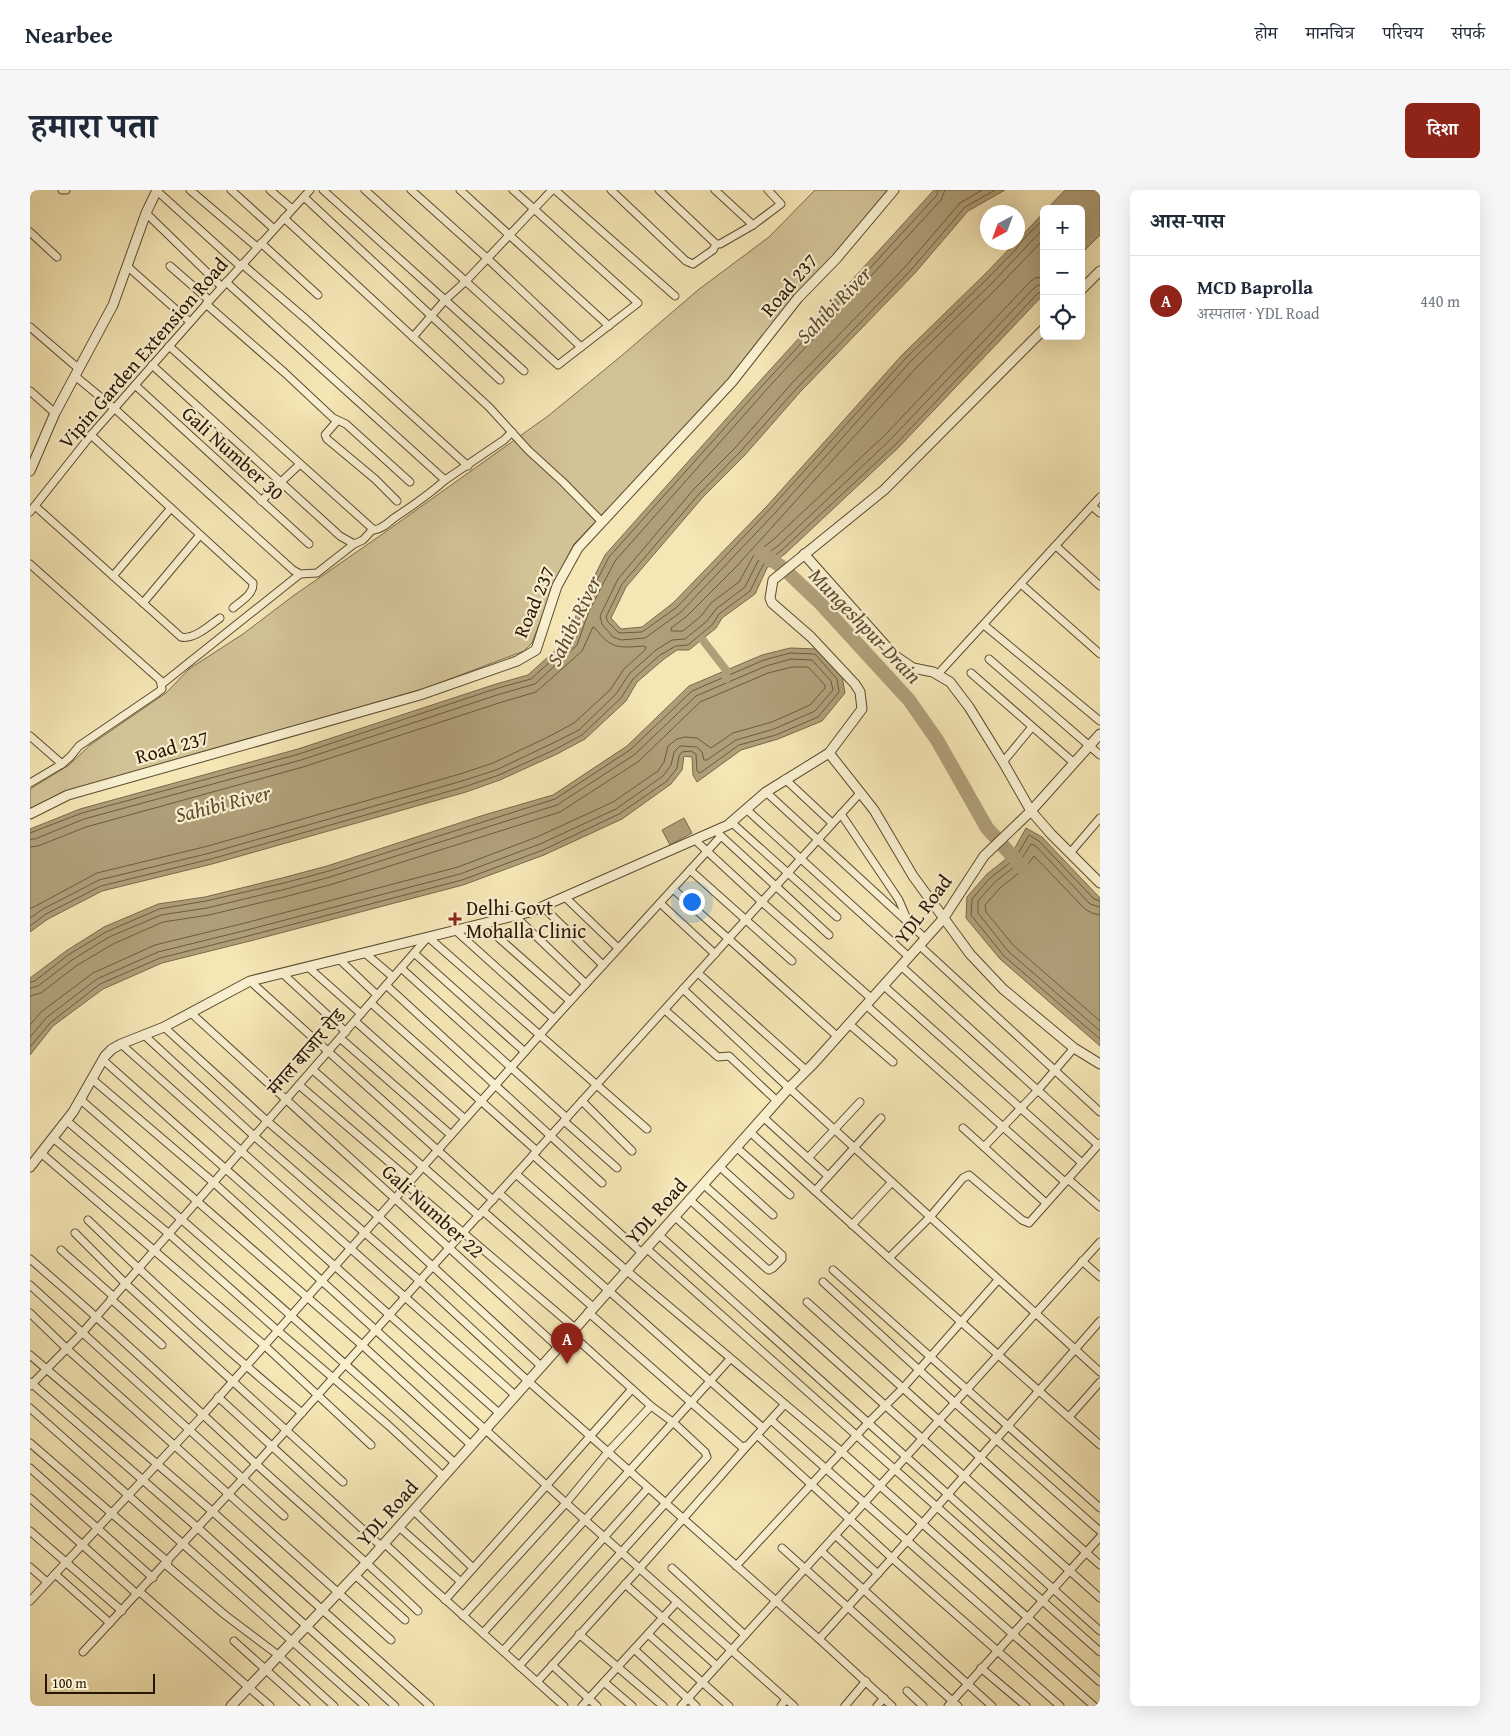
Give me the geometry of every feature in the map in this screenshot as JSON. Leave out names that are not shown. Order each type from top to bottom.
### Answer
[{"type":"street","points":[[30,471],[55,413],[113,305],[146,212],[157,190],[241,265],[314,326],[468,466]]},
{"type":"street","points":[[190,190],[318,295]]},
{"type":"street","points":[[231,190],[274,229]]},
{"type":"street","points":[[270,190],[292,209]]},
{"type":"street","points":[[323,190],[524,372]]},
{"type":"street","points":[[365,190],[558,365],[638,303],[513,190]]},
{"type":"street","points":[[410,190],[488,259],[581,347]]},
{"type":"street","points":[[460,190],[609,326]]},
{"type":"street","points":[[413,337],[445,300],[488,259],[552,190]]},
{"type":"street","points":[[555,190],[675,296]]},
{"type":"street","points":[[611,190],[686,261],[693,264],[714,250],[716,244]]},
{"type":"street","points":[[659,190],[716,244]]},
{"type":"street","points":[[715,190],[753,225]]},
{"type":"street","points":[[716,244],[720,244],[753,225],[781,204],[768,190]]},
{"type":"street","name":"Road 237","points":[[30,814],[68,795],[420,695],[517,661],[536,650],[558,586],[578,548],[732,382],[798,298],[836,259],[894,190]]},
{"type":"street","points":[[307,192],[431,316],[500,380]]},
{"type":"street","name":"Vipin Garden Extension Road","points":[[32,509],[135,385],[307,192]]},
{"type":"street","points":[[146,212],[224,285],[445,480]]},
{"type":"street","points":[[284,218],[489,406],[528,450],[602,522]]},
{"type":"street","points":[[30,232],[57,257]]},
{"type":"street","points":[[127,266],[190,322]]},
{"type":"street","points":[[170,266],[337,421],[346,424],[410,482]]},
{"type":"street","points":[[1085,286],[1100,270]]},
{"type":"street","points":[[30,327],[115,409],[293,570],[300,574],[317,573],[354,544],[363,540],[373,529],[378,529],[408,510],[428,496],[445,480],[468,466],[512,432]]},
{"type":"street","points":[[30,1601],[175,1446],[465,1118],[708,851],[718,834],[766,792],[829,753],[862,709],[860,692],[855,684],[811,637],[772,603],[770,598],[773,580],[884,490],[1040,333]]},
{"type":"street","points":[[169,346],[373,529]]},
{"type":"street","points":[[152,366],[340,536],[354,544]]},
{"type":"street","name":"Gali Number 30","points":[[135,385],[308,544]]},
{"type":"street","points":[[30,391],[55,413]]},
{"type":"street","points":[[337,421],[325,435],[327,438],[398,501]]},
{"type":"street","points":[[92,435],[254,583],[254,588],[233,608]]},
{"type":"street","points":[[261,501],[300,464]]},
{"type":"street","points":[[938,674],[1100,497]]},
{"type":"street","points":[[1092,506],[1100,513]]},
{"type":"street","points":[[113,576],[171,508]]},
{"type":"street","points":[[32,509],[113,576],[181,637],[186,638],[220,618]]},
{"type":"street","points":[[142,603],[200,535]]},
{"type":"street","points":[[1056,546],[1100,586]]},
{"type":"street","points":[[804,554],[894,655],[915,669],[938,674],[950,682],[969,707],[1031,811],[1100,883]]},
{"type":"street","points":[[30,564],[160,680],[162,684],[162,689],[79,746],[70,758],[62,764],[30,783]]},
{"type":"street","points":[[162,684],[300,574]]},
{"type":"street","points":[[1021,584],[1100,654]]},
{"type":"street","points":[[984,624],[1100,721]]},
{"type":"street","points":[[989,659],[1100,755]]},
{"type":"street","points":[[971,673],[1074,763]]},
{"type":"street","points":[[1003,762],[1032,727]]},
{"type":"street","name":"YDL Road","points":[[231,1706],[367,1562],[788,1088],[884,986],[943,919],[980,860],[1031,811],[1100,734]]},
{"type":"street","points":[[30,736],[62,764]]},
{"type":"street","points":[[829,753],[874,810],[913,876],[966,950],[998,984],[1074,1048],[1100,1064]]},
{"type":"street","points":[[785,779],[832,823]]},
{"type":"street","points":[[766,792],[908,922],[922,942],[1100,1112]]},
{"type":"street","points":[[83,1652],[257,1464],[499,1192],[861,792]]},
{"type":"street","points":[[746,809],[909,957]]},
{"type":"street","points":[[841,814],[899,900],[908,922]]},
{"type":"street","points":[[1070,853],[1100,818]]},
{"type":"street","points":[[731,822],[837,918]]},
{"type":"street","points":[[30,1168],[67,1121],[109,1052],[122,1044],[164,1027],[250,981],[530,912],[695,840],[718,834]]},
{"type":"street","points":[[718,834],[829,935]]},
{"type":"street","points":[[695,840],[1003,1127],[1100,1207]]},
{"type":"street","points":[[690,870],[792,961]]},
{"type":"street","points":[[673,889],[838,1037]]},
{"type":"street","points":[[565,897],[618,948]]},
{"type":"street","points":[[660,903],[715,954]]},
{"type":"street","points":[[543,907],[603,965]]},
{"type":"street","points":[[515,916],[586,984]]},
{"type":"street","points":[[483,924],[570,1001]]},
{"type":"street","points":[[455,930],[554,1019]]},
{"type":"street","points":[[428,937],[647,1130]]},
{"type":"street","name":"मंगल बाजार रोड","points":[[31,1384],[83,1332],[428,937]]},
{"type":"street","points":[[364,953],[393,977]]},
{"type":"street","points":[[414,953],[525,1052]]},
{"type":"street","points":[[339,959],[378,995]]},
{"type":"street","points":[[888,1258],[930,1217],[963,1178],[969,1175],[1026,1223],[1031,1221],[1099,1144],[1037,1091],[901,966]]},
{"type":"street","points":[[308,967],[362,1014]]},
{"type":"street","points":[[401,968],[511,1067],[617,1168]]},
{"type":"street","points":[[282,973],[343,1035],[451,1135]]},
{"type":"street","points":[[698,973],[807,1070]]},
{"type":"street","points":[[250,981],[493,1200]]},
{"type":"street","points":[[386,985],[602,1183]]},
{"type":"street","points":[[884,986],[1082,1163]]},
{"type":"street","points":[[683,989],[788,1088],[1100,1372]]},
{"type":"street","points":[[371,1002],[535,1153],[895,1468],[1100,1652]]},
{"type":"street","points":[[665,1010],[718,1057],[729,1056],[777,1101]]},
{"type":"street","name":"Gali Number 22","points":[[191,1013],[558,1347]]},
{"type":"street","points":[[355,1021],[465,1118]]},
{"type":"street","points":[[849,1024],[893,1062]]},
{"type":"street","points":[[164,1027],[267,1121],[378,1216],[541,1366]]},
{"type":"street","points":[[144,1035],[254,1136],[420,1281],[528,1381],[819,1638],[892,1706]]},
{"type":"street","points":[[122,1044],[515,1395]]},
{"type":"street","points":[[984,1147],[1037,1091],[1074,1048]]},
{"type":"street","points":[[103,1060],[499,1413]]},
{"type":"street","points":[[313,1070],[423,1166],[481,1213],[739,1445],[742,1447],[746,1446]]},
{"type":"street","points":[[92,1079],[213,1182],[375,1331],[486,1428],[584,1520],[794,1706]]},
{"type":"street","points":[[299,1085],[572,1330],[632,1389],[674,1423],[705,1452],[707,1457],[520,1666]]},
{"type":"street","points":[[81,1100],[307,1296],[471,1445]]},
{"type":"street","points":[[582,1101],[632,1151]]},
{"type":"street","points":[[808,1158],[860,1102]]},
{"type":"street","points":[[763,1117],[828,1176]]},
{"type":"street","points":[[815,1191],[881,1118]]},
{"type":"street","points":[[67,1121],[182,1218],[291,1314],[455,1463]]},
{"type":"street","points":[[963,1128],[1046,1203]]},
{"type":"street","points":[[750,1132],[888,1258],[999,1354],[1100,1446]]},
{"type":"street","points":[[53,1138],[168,1233],[388,1425],[443,1476]]},
{"type":"street","points":[[736,1147],[790,1195]]},
{"type":"street","points":[[41,1153],[264,1345],[372,1445]]},
{"type":"street","points":[[719,1166],[772,1215]]},
{"type":"street","points":[[516,1174],[730,1359],[842,1452],[1100,1682]]},
{"type":"street","points":[[852,1225],[892,1182]]},
{"type":"street","points":[[689,1199],[767,1269],[772,1270],[774,1268],[782,1259],[782,1255],[703,1184]]},
{"type":"street","points":[[499,1192],[763,1428]]},
{"type":"street","points":[[674,1216],[1100,1598]]},
{"type":"street","points":[[88,1220],[137,1268],[245,1366],[302,1413]]},
{"type":"street","points":[[75,1234],[125,1283],[343,1482]]},
{"type":"street","points":[[658,1234],[1100,1631]]},
{"type":"street","points":[[681,1706],[1100,1242]]},
{"type":"street","points":[[61,1250],[162,1345]]},
{"type":"street","points":[[30,1259],[96,1316],[367,1562],[418,1611]]},
{"type":"street","points":[[1082,1262],[1100,1277]]},
{"type":"street","points":[[833,1270],[1100,1508]]},
{"type":"street","points":[[736,1566],[868,1423],[886,1407],[931,1358],[998,1280]]},
{"type":"street","points":[[823,1282],[954,1402],[1100,1531]]},
{"type":"street","points":[[30,1285],[284,1516]]},
{"type":"street","points":[[807,1302],[1100,1565]]},
{"type":"street","points":[[30,1313],[228,1495],[339,1591],[391,1640]]},
{"type":"street","points":[[819,1638],[878,1574],[1100,1321]]},
{"type":"street","points":[[30,1355],[213,1512],[430,1706]]},
{"type":"street","points":[[482,1633],[730,1359]]},
{"type":"street","points":[[1069,1417],[1100,1382]]},
{"type":"street","points":[[31,1384],[198,1528],[395,1706]]},
{"type":"street","points":[[445,1600],[632,1389]]},
{"type":"street","points":[[218,1397],[564,1706]]},
{"type":"street","points":[[537,1682],[784,1405]]},
{"type":"street","points":[[463,1616],[651,1406]]},
{"type":"street","points":[[30,1408],[365,1706]]},
{"type":"street","points":[[771,1420],[1094,1706]]},
{"type":"street","points":[[757,1435],[892,1558],[1060,1706]]},
{"type":"street","points":[[30,1443],[113,1513],[225,1615],[278,1655],[334,1706]]},
{"type":"street","points":[[30,1468],[153,1578]]},
{"type":"street","points":[[503,1651],[648,1488]]},
{"type":"street","points":[[30,1498],[270,1706]]},
{"type":"street","points":[[413,1510],[473,1568]]},
{"type":"street","points":[[399,1526],[461,1582]]},
{"type":"street","points":[[30,1531],[122,1611]]},
{"type":"street","points":[[835,1536],[878,1574]]},
{"type":"street","points":[[782,1548],[953,1704],[981,1668],[1100,1537]]},
{"type":"street","points":[[821,1551],[992,1706]]},
{"type":"street","points":[[30,1567],[47,1582]]},
{"type":"street","points":[[672,1568],[745,1635]]},
{"type":"street","points":[[55,1574],[110,1624]]},
{"type":"street","points":[[355,1575],[405,1620]]},
{"type":"street","points":[[625,1584],[717,1666]]},
{"type":"street","points":[[582,1706],[677,1602]]},
{"type":"street","points":[[580,1634],[662,1706]]},
{"type":"street","points":[[648,1634],[729,1706]]},
{"type":"street","points":[[234,1641],[306,1706]]},
{"type":"street","points":[[634,1650],[696,1706]]},
{"type":"street","points":[[552,1665],[597,1706]]},
{"type":"street","points":[[981,1668],[1026,1706]]},
{"type":"street","points":[[604,1682],[632,1706]]},
{"type":"street","points":[[845,1706],[866,1682]]},
{"type":"street","points":[[907,1691],[923,1706]]},
{"type":"street","points":[[876,1706],[884,1698]]},
{"type":"street","points":[[781,1706],[786,1699]]},
{"type":"shaded area","points":[[815,190],[891,190],[728,383],[574,544],[557,577],[532,643],[524,651],[426,688],[63,792],[30,809],[30,789],[69,765],[90,745],[166,693],[189,669],[243,634],[293,596],[548,416],[698,290],[769,237]]},
{"type":"water","name":"Sahibi River","points":[[934,190],[1005,190],[968,211],[915,273],[801,391],[744,456],[703,497],[626,587],[611,618],[621,629],[642,627],[673,603],[767,506],[902,355],[1008,250],[1025,250],[1025,232],[1040,216],[1040,298],[898,448],[786,553],[767,568],[755,594],[722,618],[716,628],[689,650],[677,650],[637,682],[626,701],[585,739],[500,780],[466,792],[212,864],[102,891],[48,919],[30,932],[30,829],[80,809],[298,749],[528,675],[568,639],[579,607],[605,555]]},
{"type":"water","points":[[1065,190],[1100,190],[1100,235],[1085,250],[1085,205],[1051,205]]},
{"type":"water","points":[[790,648],[817,649],[842,676],[845,693],[822,721],[778,739],[741,750],[697,782],[693,775],[692,757],[684,756],[682,770],[671,784],[622,819],[544,855],[463,885],[162,963],[103,989],[53,1026],[30,1055],[30,978],[66,951],[104,927],[158,904],[205,897],[327,866],[484,815],[553,795],[627,746],[689,686],[762,655]]},
{"type":"water","points":[[684,818],[692,833],[670,845],[662,830]]},
{"type":"water","points":[[1026,828],[1042,837],[1100,898],[1100,1046],[1000,959],[966,918],[967,897],[987,874],[1011,855]]},
{"type":"waterway","name":"Mungeshpur Drain","points":[[761,553],[782,567],[821,604],[909,700],[937,740],[987,828],[1023,868]]},
{"type":"waterway","points":[[702,639],[726,670],[726,679]]},
{"type":"place","name":"Delhi Govt Mohalla Clinic","points":[[455,919]]},
{"type":"place","name":"MCD Baprolla","points":[[567,1364]]}]
